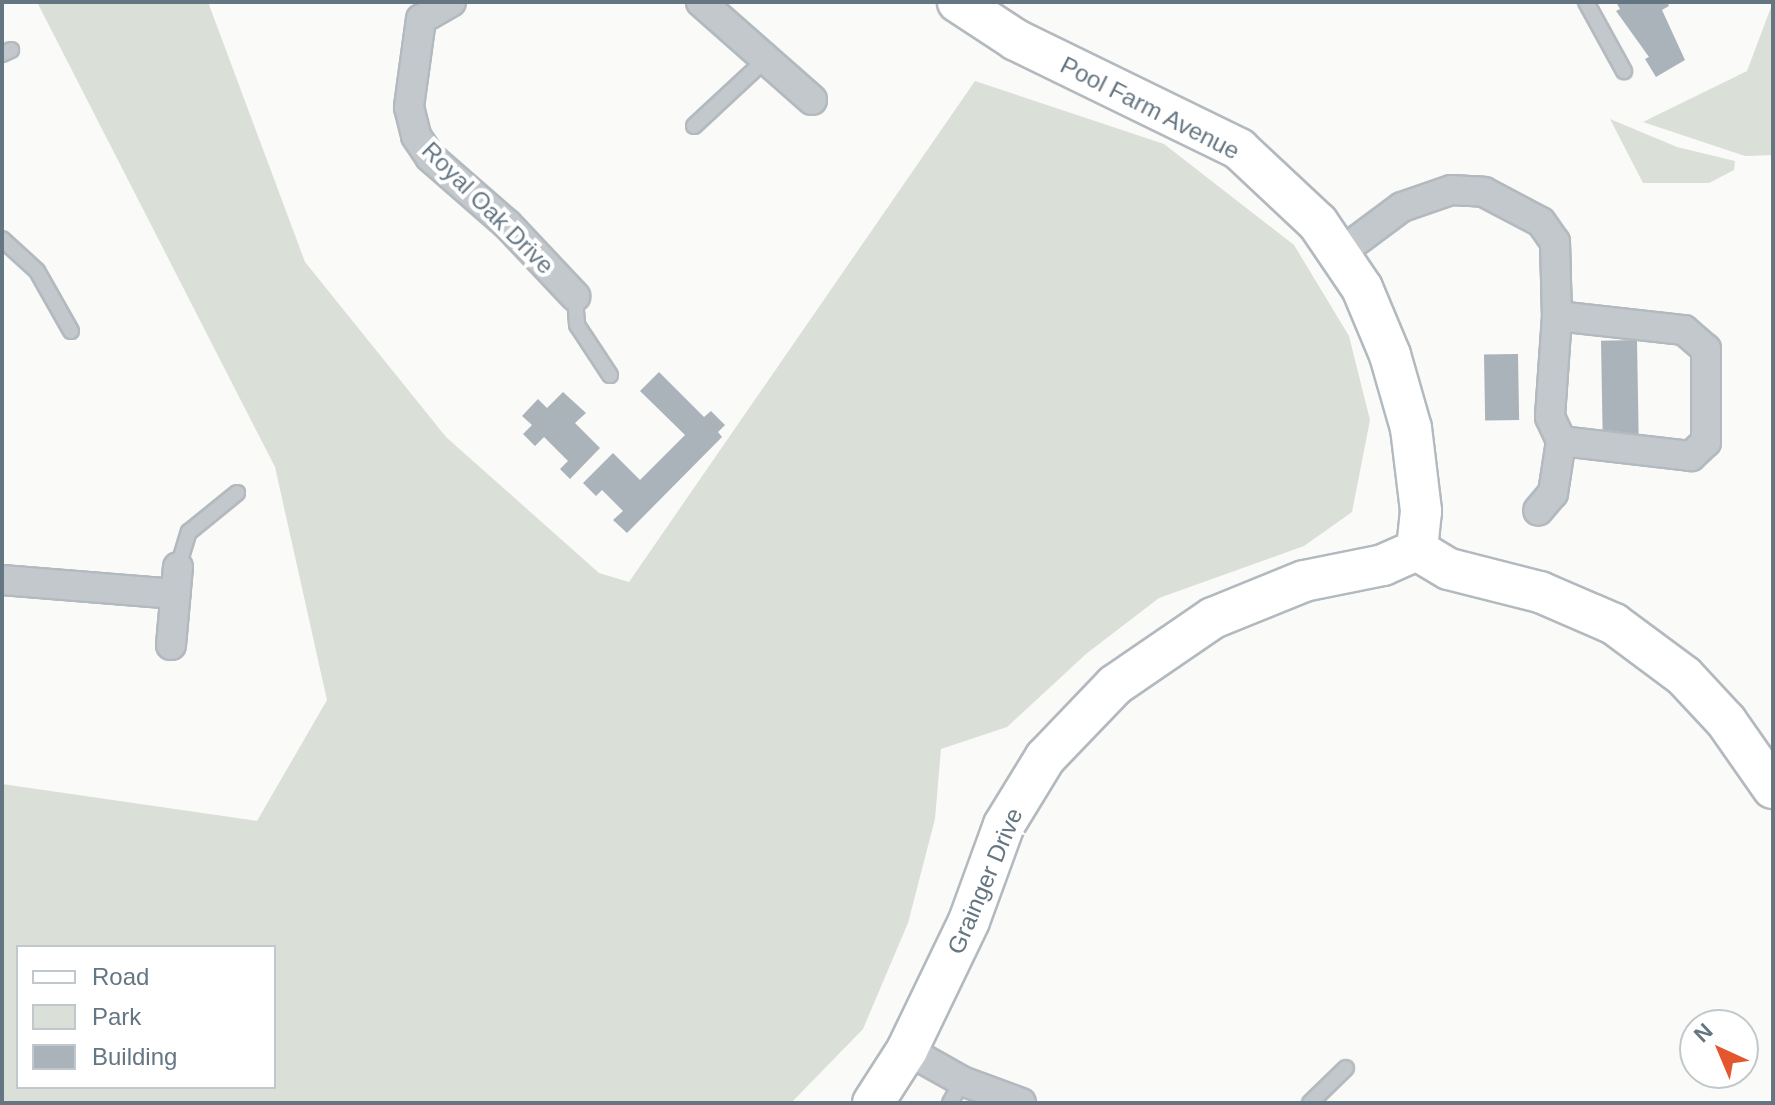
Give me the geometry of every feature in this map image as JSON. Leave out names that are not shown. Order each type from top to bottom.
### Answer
[{"type":"street","name":"Royal Oak Drive","points":[[451,2],[414,11],[409,107],[416,136],[430,157],[508,225],[575,296]]},
{"type":"street","points":[[701,2],[812,100]]},
{"type":"street","name":"Pool Farm Avenue","points":[[958,2],[1016,40],[1239,149],[1318,223],[1362,288],[1390,355],[1411,428],[1421,511],[1417,550]]},
{"type":"street","points":[[1340,253],[1402,207],[1451,190],[1484,192],[1541,222],[1555,242],[1557,316],[1550,417],[1561,441],[1553,493],[1538,511]]},
{"type":"street","points":[[1557,316],[1684,330],[1706,349],[1706,442],[1691,456],[1561,441]]},
{"type":"street","points":[[1417,550],[1449,569],[1540,592],[1614,624],[1684,676],[1766,776]]},
{"type":"street","name":"Grainger Drive","points":[[873,1103],[907,1050],[969,921],[1004,825],[1045,758],[1115,685],[1213,618],[1304,581],[1383,565],[1417,550]]},
{"type":"street","points":[[2,580],[176,580],[171,645]]},
{"type":"street","points":[[907,1050],[956,1092],[1021,1103]]},
{"type":"lane","points":[[1586,2],[1624,71]]},
{"type":"lane","points":[[694,126],[766,59]]},
{"type":"lane","points":[[2,239],[37,271],[71,331]]},
{"type":"lane","points":[[575,296],[577,325],[610,375]]},
{"type":"lane","points":[[176,580],[189,532],[237,493]]},
{"type":"lane","points":[[1310,1103],[1346,1068]]},
{"type":"green space","points":[[37,2],[208,2],[305,262],[446,437],[599,573],[629,582],[975,81],[1164,144],[1294,245],[1349,336],[1370,420],[1352,512],[1304,546],[1159,598],[1086,654],[1007,727],[941,749],[935,819],[908,923],[863,1029],[791,1103],[2,1103],[2,784],[257,821],[327,700],[275,467]]},
{"type":"green space","points":[[1773,2],[1773,155],[1745,156],[1643,122],[1747,71]]},
{"type":"green space","points":[[1610,119],[1677,147],[1735,161],[1734,170],[1709,183],[1643,183]]},
{"type":"building","points":[[1616,2],[1667,2],[1669,6],[1662,10],[1685,60],[1656,77],[1645,59],[1649,57],[1616,11],[1620,9]]},
{"type":"building","points":[[1637,340],[1639,434],[1603,435],[1601,341]]},
{"type":"building","points":[[1518,354],[1519,420],[1485,421],[1484,355]]},
{"type":"building","points":[[659,372],[704,417],[711,411],[725,425],[718,432],[722,437],[627,533],[613,520],[623,511],[602,490],[596,496],[583,483],[613,453],[640,480],[685,435],[640,391]]},
{"type":"building","points":[[563,392],[586,413],[575,423],[600,448],[570,479],[560,469],[568,461],[544,437],[535,446],[523,434],[532,425],[522,416],[538,399],[547,408]]}]
